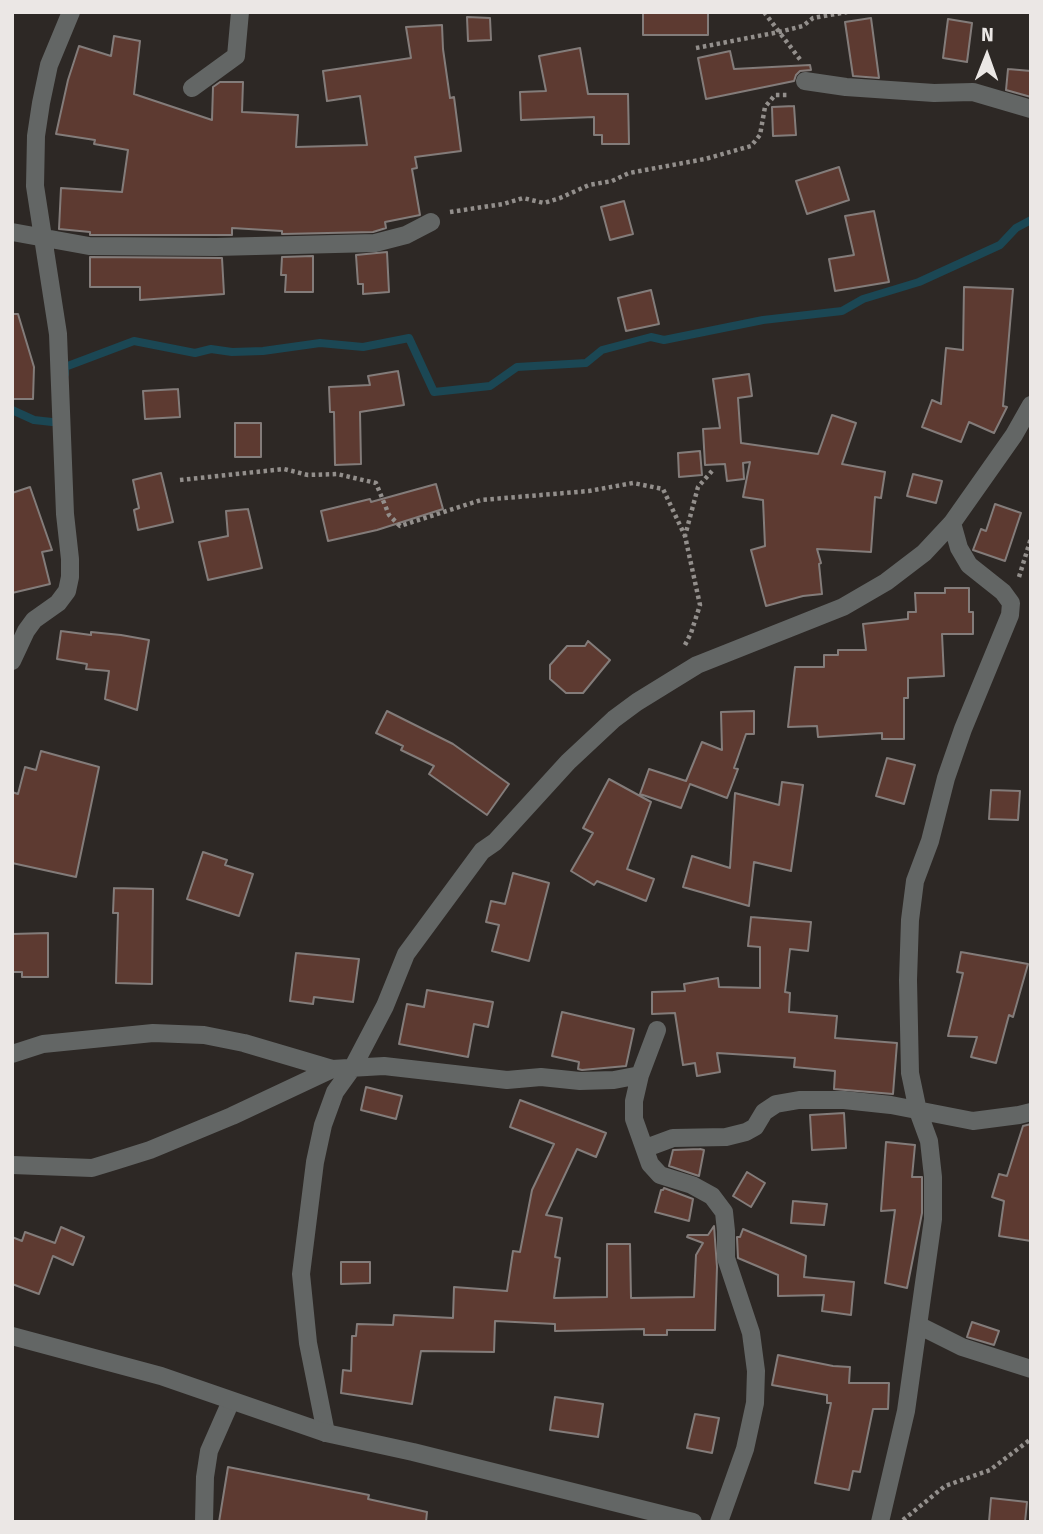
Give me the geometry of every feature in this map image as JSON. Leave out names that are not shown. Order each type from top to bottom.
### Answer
[{"type":"street","points":[[12,661],[26,631],[34,620],[58,603],[67,591],[70,577],[58,334],[35,186],[36,136],[49,65],[71,12]]},
{"type":"street","points":[[192,88],[236,56],[240,12]]},
{"type":"street","points":[[805,81],[846,87],[934,93],[973,92],[1031,109]]},
{"type":"street","points":[[12,232],[89,246],[376,243],[406,235],[431,222]]},
{"type":"street","points":[[326,1433],[308,1343],[301,1274],[315,1162],[323,1125],[335,1092],[353,1066],[384,1006],[406,954],[482,851],[495,842],[592,737],[637,702],[697,665],[843,607],[886,582],[924,553],[952,523],[1014,435],[1031,405]]},
{"type":"street","points":[[880,1522],[906,1411],[933,1219],[933,1177],[929,1141],[918,1111],[910,1073],[910,920],[915,881],[930,841],[946,778],[1010,615],[1011,603],[1003,592],[969,565],[959,548],[952,523]]},
{"type":"street","points":[[657,1030],[640,1075],[634,1101],[634,1119],[650,1164],[660,1175],[692,1185],[712,1196],[724,1212],[726,1258],[751,1333],[756,1371],[755,1403],[745,1449],[719,1522]]},
{"type":"street","points":[[12,1054],[43,1044],[79,1039],[153,1033],[204,1035],[244,1042],[332,1069]]},
{"type":"street","points":[[12,1166],[92,1168],[150,1150],[332,1069],[383,1066],[507,1080],[541,1077],[580,1081],[614,1080],[640,1075]]},
{"type":"street","points":[[646,1148],[673,1138],[726,1137],[746,1132],[755,1127],[764,1112],[776,1104],[799,1100],[844,1100],[973,1121],[1031,1112]]},
{"type":"street","points":[[918,1325],[962,1347],[1031,1369]]},
{"type":"street","points":[[12,1336],[161,1376],[326,1433],[693,1522]]},
{"type":"street","points":[[204,1522],[205,1477],[209,1451],[231,1401]]},
{"type":"path","points":[[431,222],[448,213],[523,198],[544,203],[629,173],[705,159],[751,146],[760,135],[765,107],[775,95],[794,94],[805,81],[802,61],[764,12]]},
{"type":"path","points":[[696,48],[779,32],[803,26],[813,18],[846,12]]},
{"type":"path","points":[[180,480],[284,469],[308,475],[337,474],[376,483],[389,515],[400,526],[481,500],[589,491],[633,483],[663,489],[685,536],[699,605],[691,633],[665,683]]},
{"type":"path","points":[[685,536],[698,487],[712,471]]},
{"type":"path","points":[[1011,603],[1031,538]]},
{"type":"path","points":[[901,1522],[945,1486],[990,1471],[1031,1438]]},
{"type":"building","points":[[643,12],[708,12],[708,35],[643,35]]},
{"type":"building","points":[[467,17],[490,18],[491,40],[468,41]]},
{"type":"building","points":[[871,18],[879,78],[853,76],[845,22]]},
{"type":"building","points":[[948,19],[972,23],[967,62],[943,58]]},
{"type":"building","points":[[442,25],[450,98],[454,97],[461,151],[415,157],[417,168],[412,169],[420,215],[385,222],[386,228],[373,232],[282,234],[282,231],[232,228],[232,235],[90,235],[90,232],[59,229],[61,188],[122,192],[128,150],[94,144],[95,140],[56,134],[79,46],[111,56],[114,36],[140,41],[134,94],[212,120],[213,87],[220,82],[243,82],[242,112],[298,115],[296,147],[367,145],[360,96],[327,101],[323,71],[411,58],[406,27]]},
{"type":"building","points":[[580,48],[588,94],[628,94],[629,144],[602,144],[602,135],[594,135],[594,117],[521,120],[520,92],[546,91],[539,56]]},
{"type":"building","points":[[730,51],[734,69],[810,65],[811,70],[800,71],[794,81],[706,99],[698,58]]},
{"type":"building","points":[[1008,69],[1031,71],[1031,97],[1006,90]]},
{"type":"building","points":[[794,106],[796,135],[773,136],[772,107]]},
{"type":"building","points":[[839,167],[849,200],[807,214],[796,181]]},
{"type":"building","points":[[624,201],[633,234],[610,240],[601,207]]},
{"type":"building","points":[[874,211],[889,282],[835,291],[829,259],[854,255],[845,216]]},
{"type":"building","points":[[387,252],[389,292],[363,294],[363,284],[358,284],[356,255]]},
{"type":"building","points":[[313,256],[313,292],[285,292],[286,275],[281,275],[282,257]]},
{"type":"building","points":[[90,257],[222,258],[224,294],[140,300],[140,287],[90,287]]},
{"type":"building","points":[[964,287],[1013,289],[1003,406],[1007,407],[994,433],[969,422],[961,442],[922,427],[932,400],[941,404],[946,348],[963,350]]},
{"type":"building","points":[[651,290],[659,324],[626,331],[618,298]]},
{"type":"building","points":[[12,314],[18,314],[34,367],[33,399],[12,399]]},
{"type":"building","points":[[398,371],[404,405],[360,412],[361,464],[335,465],[334,412],[330,412],[329,387],[370,385],[368,376]]},
{"type":"building","points":[[749,374],[752,396],[738,398],[741,443],[818,454],[832,415],[856,423],[842,464],[885,472],[881,498],[875,497],[871,552],[817,549],[821,563],[822,594],[766,606],[751,550],[765,546],[763,500],[743,497],[750,462],[743,463],[744,479],[727,481],[725,464],[705,465],[703,429],[720,428],[713,379]]},
{"type":"building","points":[[178,389],[180,417],[145,419],[143,391]]},
{"type":"building","points":[[235,423],[261,423],[261,457],[235,457]]},
{"type":"building","points":[[700,451],[702,475],[679,477],[678,453]]},
{"type":"building","points":[[161,473],[173,522],[138,530],[134,510],[139,508],[133,480]]},
{"type":"building","points":[[913,474],[942,481],[936,503],[907,496]]},
{"type":"building","points":[[436,484],[443,509],[377,530],[328,541],[321,511],[370,499],[371,502]]},
{"type":"building","points":[[30,487],[52,550],[42,552],[50,584],[12,593],[12,493]]},
{"type":"building","points":[[995,504],[1021,513],[1005,561],[973,550],[981,529],[986,531]]},
{"type":"building","points":[[248,509],[262,568],[208,580],[199,542],[228,536],[226,511]]},
{"type":"building","points":[[945,588],[969,588],[973,634],[942,634],[944,676],[908,678],[908,698],[904,698],[904,739],[882,739],[882,733],[818,737],[817,726],[788,727],[795,667],[824,667],[824,655],[838,655],[838,650],[866,650],[863,624],[908,619],[908,612],[916,612],[915,593],[945,593]]},
{"type":"building","points":[[61,631],[121,635],[149,640],[137,710],[105,699],[109,671],[86,669],[87,664],[57,659]]},
{"type":"building","points":[[588,641],[610,660],[583,693],[566,693],[550,679],[550,665],[567,646],[585,646]]},
{"type":"building","points":[[387,711],[453,744],[509,784],[487,815],[429,774],[434,766],[401,750],[403,746],[376,733]]},
{"type":"building","points":[[754,711],[754,734],[746,734],[734,768],[738,769],[727,798],[690,784],[681,808],[640,794],[649,769],[686,781],[702,742],[722,750],[721,712]]},
{"type":"building","points":[[41,751],[99,767],[76,877],[12,863],[12,792],[18,794],[25,767],[36,770]]},
{"type":"building","points":[[887,758],[915,765],[904,804],[876,796]]},
{"type":"building","points":[[609,779],[651,802],[627,869],[654,879],[646,901],[597,881],[594,885],[571,871],[593,833],[583,828]]},
{"type":"building","points":[[782,782],[803,785],[791,871],[754,862],[749,906],[683,887],[692,856],[730,868],[735,793],[779,805]]},
{"type":"building","points":[[991,790],[1020,791],[1018,820],[989,819]]},
{"type":"building","points":[[203,852],[227,860],[225,865],[253,874],[239,916],[187,899]]},
{"type":"building","points":[[513,873],[549,883],[529,961],[492,951],[499,925],[486,922],[491,901],[505,904]]},
{"type":"building","points":[[114,888],[153,889],[152,984],[116,983],[118,913],[113,913]]},
{"type":"building","points":[[751,917],[811,922],[808,951],[790,949],[785,992],[790,993],[789,1012],[837,1016],[835,1038],[897,1043],[893,1094],[834,1089],[835,1071],[794,1067],[795,1058],[717,1053],[720,1072],[697,1076],[695,1063],[683,1065],[675,1013],[652,1014],[652,992],[685,991],[684,984],[718,978],[719,987],[760,988],[760,947],[748,946]]},
{"type":"building","points":[[48,933],[48,977],[22,977],[22,972],[12,972],[12,934]]},
{"type":"building","points":[[961,952],[1028,964],[1013,1017],[1009,1015],[996,1063],[971,1057],[977,1037],[948,1036],[963,973],[957,972]]},
{"type":"building","points":[[296,953],[359,959],[353,1002],[314,997],[313,1004],[290,1001]]},
{"type":"building","points":[[427,990],[493,1002],[488,1027],[474,1024],[468,1057],[399,1044],[407,1004],[424,1007]]},
{"type":"building","points":[[562,1012],[634,1029],[626,1066],[582,1070],[578,1069],[579,1062],[552,1056]]},
{"type":"building","points":[[366,1087],[402,1096],[396,1119],[361,1110]]},
{"type":"building","points":[[520,1100],[606,1133],[596,1157],[577,1149],[546,1215],[562,1218],[555,1257],[560,1258],[554,1298],[607,1297],[607,1244],[630,1244],[631,1298],[694,1297],[696,1255],[703,1243],[687,1237],[708,1235],[714,1226],[717,1267],[715,1330],[667,1330],[667,1335],[644,1335],[644,1329],[555,1331],[555,1324],[495,1321],[494,1352],[421,1351],[412,1404],[341,1393],[343,1370],[351,1371],[352,1336],[356,1336],[357,1324],[393,1325],[394,1315],[453,1318],[454,1287],[507,1291],[513,1251],[520,1252],[532,1190],[554,1144],[510,1127]]},
{"type":"building","points":[[844,1113],[846,1148],[812,1150],[810,1115]]},
{"type":"building","points":[[1031,1124],[1031,1241],[999,1236],[1004,1201],[992,1197],[999,1174],[1007,1176],[1023,1126]]},
{"type":"building","points":[[886,1142],[915,1145],[912,1177],[922,1177],[922,1213],[907,1288],[885,1283],[895,1210],[881,1211]]},
{"type":"building","points":[[673,1150],[704,1150],[699,1176],[669,1166]]},
{"type":"building","points":[[747,1172],[765,1183],[751,1207],[733,1196]]},
{"type":"building","points":[[664,1188],[693,1199],[689,1221],[655,1212],[661,1190]]},
{"type":"building","points":[[793,1201],[827,1204],[824,1225],[791,1223]]},
{"type":"building","points":[[61,1227],[84,1237],[73,1265],[53,1256],[39,1294],[12,1284],[12,1237],[22,1241],[25,1232],[55,1243]]},
{"type":"building","points":[[743,1229],[806,1256],[804,1277],[854,1282],[851,1315],[822,1311],[824,1295],[778,1296],[778,1275],[738,1258],[737,1237],[740,1237]]},
{"type":"building","points":[[341,1262],[370,1262],[370,1283],[341,1284]]},
{"type":"building","points":[[972,1322],[999,1331],[994,1345],[967,1337]]},
{"type":"building","points":[[778,1355],[850,1367],[849,1383],[889,1383],[888,1409],[873,1409],[860,1472],[853,1471],[849,1490],[815,1483],[831,1403],[827,1403],[827,1395],[772,1385]]},
{"type":"building","points":[[555,1397],[603,1404],[598,1437],[550,1430]]},
{"type":"building","points":[[695,1414],[719,1418],[712,1453],[687,1448]]},
{"type":"building","points":[[228,1467],[369,1495],[368,1499],[427,1512],[426,1522],[219,1522]]},
{"type":"building","points":[[991,1498],[1027,1502],[1025,1522],[989,1522]]},
{"type":"waterway","points":[[65,374],[65,367],[134,341],[195,353],[211,349],[232,352],[263,351],[320,343],[363,347],[409,338],[434,392],[490,386],[517,367],[586,363],[602,350],[651,337],[664,340],[763,320],[842,311],[863,299],[919,282],[1000,245],[1016,228],[1031,220]]},
{"type":"waterway","points":[[12,410],[34,420],[52,422]]}]
